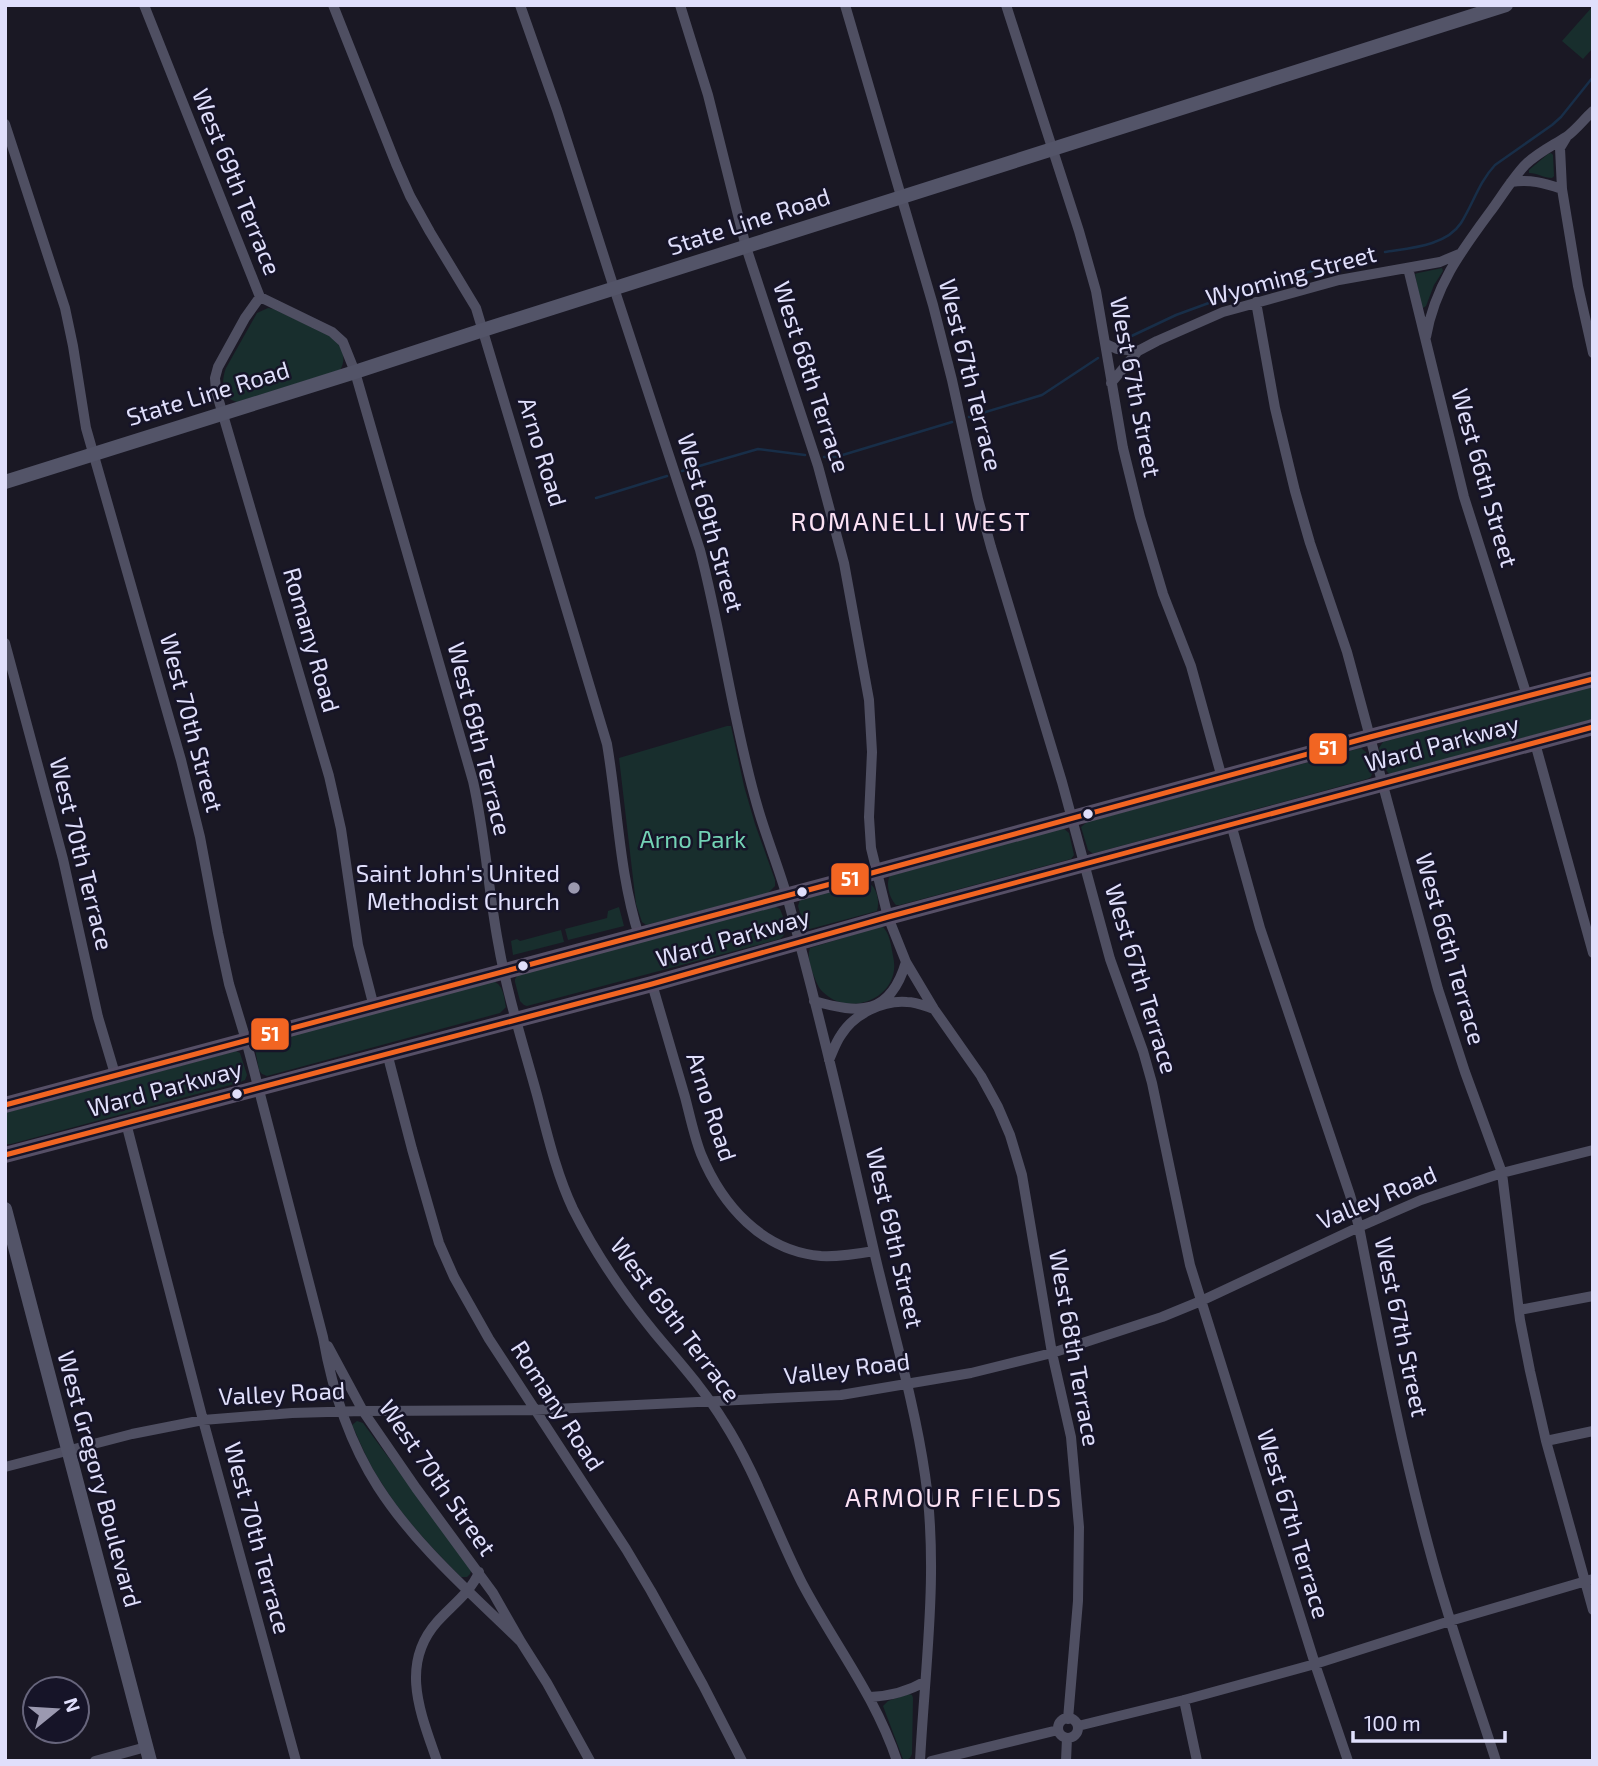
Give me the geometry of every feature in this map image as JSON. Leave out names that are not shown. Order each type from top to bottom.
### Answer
[{"type":"main road","name":"State Line Road","points":[[5,482],[1506,5]]},
{"type":"main road","name":"Ward Parkway","points":[[5,1105],[1593,679]]},
{"type":"main road","name":"Ward Parkway","points":[[5,1155],[652,984],[888,917],[1593,727]]},
{"type":"main road","name":"West Gregory Boulevard","points":[[5,1209],[148,1754]]},
{"type":"street","name":"West 69th Terrace","points":[[144,5],[260,298],[332,332],[343,342],[355,372],[473,780],[482,822],[495,926],[504,971],[551,1147],[567,1195],[581,1225],[628,1299],[690,1374],[724,1422],[748,1465],[804,1586],[870,1697],[897,1761]]},
{"type":"street","name":"Arno Road","points":[[333,5],[410,196],[429,232],[472,299],[483,330],[607,744],[622,864],[639,936]]},
{"type":"street","name":"West 69th Street","points":[[520,5],[558,110],[700,550],[751,783],[800,942],[906,1384],[925,1475],[930,1534],[931,1599],[920,1761]]},
{"type":"street","name":"West 68th Terrace","points":[[680,5],[712,109],[746,247],[818,466],[844,563],[869,700],[872,752],[869,817],[871,848],[888,917],[906,962],[934,1009],[981,1076],[998,1107],[1022,1175],[1052,1353],[1071,1437],[1079,1527],[1077,1601],[1068,1719]]},
{"type":"street","name":"West 67th Terrace","points":[[845,5],[933,305],[991,547],[1072,818],[1110,959],[1152,1083],[1183,1236],[1201,1301],[1348,1761]]},
{"type":"street","name":"West 67th Street","points":[[1006,5],[1054,149],[1096,291],[1123,448],[1140,517],[1163,594],[1191,667],[1222,778]]},
{"type":"street","points":[[1425,341],[1433,303],[1459,254],[1511,182],[1526,164],[1567,136],[1593,111]]},
{"type":"street","name":"West 70th Street","points":[[5,124],[65,308],[86,428],[181,760],[200,837],[226,971],[342,1412],[366,1465],[385,1497],[416,1536],[521,1642]]},
{"type":"street","points":[[1567,136],[1560,148],[1562,189],[1578,286],[1593,353]]},
{"type":"street","points":[[1511,182],[1526,179],[1541,181],[1562,189]]},
{"type":"street","name":"Wyoming Street","points":[[1111,383],[1138,351],[1223,312],[1339,280],[1440,262],[1459,254]]},
{"type":"street","name":"West 66th Street","points":[[1408,268],[1464,497],[1527,696]]},
{"type":"street","name":"Romany Road","points":[[260,298],[245,318],[218,367],[216,391],[329,776],[341,829],[358,945],[374,1007]]},
{"type":"street","name":"West 66th Terrace","points":[[1256,302],[1275,408],[1294,491],[1348,652],[1438,989],[1502,1173],[1519,1310],[1530,1371],[1546,1441],[1588,1580],[1593,1611]]},
{"type":"street","points":[[1106,344],[1117,349],[1138,351]]},
{"type":"street","name":"West 70th Terrace","points":[[5,643],[63,859],[98,1017],[115,1074]]},
{"type":"street","points":[[1535,743],[1593,953]]},
{"type":"street","name":"West 67th Street","points":[[1231,824],[1260,928],[1338,1155],[1359,1227],[1408,1469],[1436,1576],[1496,1761]]},
{"type":"street","points":[[829,1060],[848,1027],[884,1000],[897,984],[906,962]]},
{"type":"street","name":"Arno Road","points":[[652,984],[700,1152],[713,1181],[732,1208],[762,1235],[801,1253],[843,1256],[874,1251]]},
{"type":"street","points":[[814,1001],[852,1010],[906,1002],[934,1009]]},
{"type":"street","name":"Romany Road","points":[[387,1053],[439,1242],[454,1276],[489,1339],[638,1570],[742,1761]]},
{"type":"street","name":"West 70th Terrace","points":[[126,1123],[296,1761]]},
{"type":"street","name":"Valley Road","points":[[5,1467],[132,1434],[203,1420],[363,1411],[534,1410],[841,1395],[971,1373],[1052,1353],[1162,1317],[1421,1200],[1502,1173],[1593,1150]]},
{"type":"street","points":[[1519,1310],[1593,1296]]},
{"type":"street","name":"West 70th Street","points":[[323,1336],[363,1411],[479,1572],[547,1683],[590,1761]]},
{"type":"street","points":[[1546,1441],[1593,1431]]},
{"type":"street","points":[[437,1761],[421,1716],[415,1682],[417,1664],[424,1639],[436,1622],[475,1581],[479,1572]]},
{"type":"street","points":[[1078,1726],[1315,1664],[1588,1580]]},
{"type":"street","points":[[870,1697],[902,1692],[924,1682]]},
{"type":"street","points":[[1184,1700],[1197,1761]]},
{"type":"street","points":[[1067,1738],[1058,1730],[1062,1721],[1073,1720],[1078,1726]]},
{"type":"street","points":[[1067,1738],[1076,1734],[1078,1726]]},
{"type":"street","points":[[931,1761],[1058,1730]]},
{"type":"street","points":[[1066,1761],[1067,1738]]},
{"type":"street","points":[[95,1761],[148,1754]]},
{"type":"green space","points":[[1593,6],[1593,48],[1583,59],[1562,41]]},
{"type":"green space","points":[[1551,153],[1552,178],[1529,173],[1529,170]]},
{"type":"green space","points":[[1442,268],[1443,271],[1423,308],[1415,274]]},
{"type":"green space","points":[[268,308],[330,336],[342,351],[342,365],[340,370],[237,402],[225,393],[223,378],[226,368],[257,313]]},
{"type":"green space","points":[[1593,686],[1593,719],[1389,774],[1384,767],[1379,748],[1383,742]]},
{"type":"green space","name":"Arno Park","points":[[731,726],[744,786],[775,886],[768,893],[646,925],[642,922],[636,904],[619,758]]},
{"type":"green space","points":[[1361,748],[1366,752],[1372,774],[1367,779],[1095,853],[1088,850],[1081,827],[1087,822]]},
{"type":"green space","points":[[1063,828],[1069,833],[1074,855],[1071,859],[900,905],[896,905],[890,895],[890,876]]},
{"type":"green space","points":[[866,882],[873,886],[877,894],[877,911],[810,929],[804,927],[798,906],[800,900]]},
{"type":"green space","points":[[774,906],[780,909],[785,925],[785,933],[780,939],[527,1006],[520,1001],[515,982],[518,975]]},
{"type":"green space","points":[[619,907],[624,926],[568,940],[565,929],[607,918],[608,911]]},
{"type":"green space","points":[[882,926],[890,940],[893,956],[894,970],[890,983],[872,999],[860,1003],[847,1004],[824,993],[812,971],[810,948]]},
{"type":"green space","points":[[561,930],[564,942],[513,955],[511,941]]},
{"type":"green space","points":[[493,981],[499,985],[504,996],[506,1007],[500,1013],[267,1076],[259,1070],[255,1049],[261,1044]]},
{"type":"green space","points":[[236,1051],[240,1053],[247,1075],[245,1080],[238,1083],[5,1144],[5,1113]]},
{"type":"green space","points":[[357,1421],[363,1423],[466,1562],[471,1571],[467,1577],[461,1577],[439,1555],[390,1495],[377,1476],[352,1425]]},
{"type":"green space","points":[[909,1694],[913,1698],[912,1754],[906,1760],[903,1759],[883,1706],[888,1701]]},
{"type":"waterway","points":[[1385,252],[1427,245],[1454,231],[1495,165],[1561,117],[1593,77]]},
{"type":"waterway","points":[[1257,286],[1371,255]]},
{"type":"waterway","points":[[1121,341],[1176,315],[1247,289]]},
{"type":"waterway","points":[[969,417],[1042,395],[1098,358]]},
{"type":"waterway","points":[[824,457],[836,457],[952,422]]},
{"type":"waterway","points":[[682,471],[758,449],[805,455]]},
{"type":"waterway","points":[[596,498],[667,476]]},
{"type":"transit line","name":"51","points":[[5,1105],[1593,679]]},
{"type":"transit line","name":"51","points":[[5,1155],[652,984],[888,917],[1593,727]]},
{"type":"place","name":"Saint John's United Methodist Church","points":[[574,888]]},
{"type":"district","name":"ROMANELLI WEST","points":[[911,522]]},
{"type":"district","name":"ARMOUR FIELDS","points":[[954,1498]]}]
